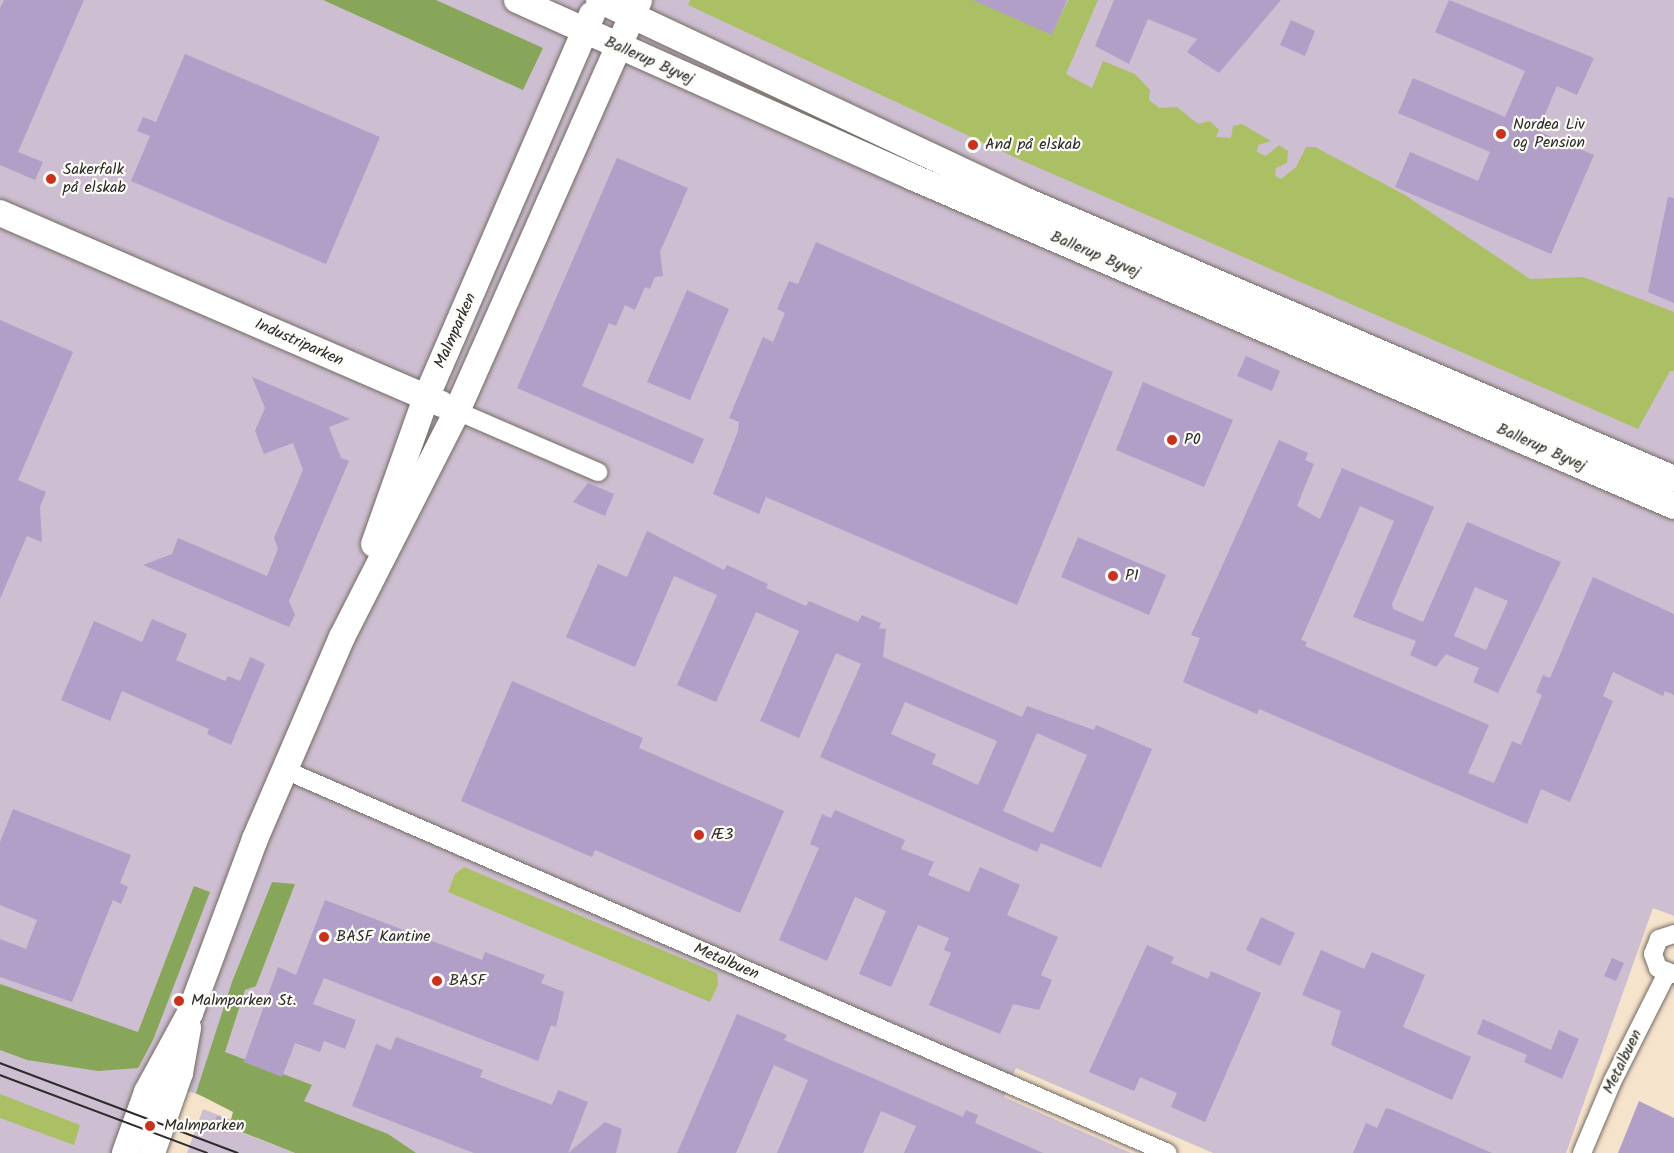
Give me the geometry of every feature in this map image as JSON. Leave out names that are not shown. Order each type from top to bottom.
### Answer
[{"type":"street","name":"Ballerup Byvej","points":[[518,0],[618,47],[1674,506]]},
{"type":"street","name":"Ballerup Byvej","points":[[598,0],[636,8],[1022,198],[1674,478]]},
{"type":"street","name":"Malmparken","points":[[342,637],[426,398],[598,0]]},
{"type":"street","name":"Malmparken","points":[[125,1153],[147,1092],[190,1013],[285,770],[342,637],[457,411],[636,8]]},
{"type":"street","name":"Industriparken","points":[[0,213],[598,472]]},
{"type":"street","name":"Metalbuen","points":[[285,770],[1168,1153]]},
{"type":"street","points":[[1671,974],[1658,968],[1653,954],[1659,939],[1674,934]]},
{"type":"street","name":"Metalbuen","points":[[1582,1153],[1613,1080],[1671,974]]},
{"type":"street","name":"Malmparken","points":[[152,1153],[180,1073],[190,1013]]},
{"type":"shaded area","points":[[0,0],[1674,0],[1674,916],[1653,908],[1566,1153],[1213,1153],[1016,1068],[1004,1097],[1131,1153],[350,1153],[149,1076],[119,1153],[0,1153]]},
{"type":"shaded area","points":[[203,1109],[232,1120],[230,1128],[295,1153],[187,1153]]},
{"type":"green space","points":[[323,0],[436,0],[543,48],[523,90]]},
{"type":"green space","points":[[690,0],[975,0],[1053,32],[1068,0],[1098,0],[1066,74],[1092,88],[1103,61],[1135,74],[1150,90],[1149,100],[1159,108],[1177,107],[1198,124],[1210,121],[1219,130],[1216,137],[1231,138],[1233,126],[1242,124],[1271,141],[1258,145],[1257,152],[1266,156],[1279,145],[1288,151],[1287,163],[1276,168],[1275,176],[1281,179],[1296,167],[1306,147],[1315,147],[1405,195],[1530,279],[1583,277],[1674,312],[1674,371],[1670,371],[1638,429],[1023,161],[688,5]]},
{"type":"green space","points":[[464,867],[717,973],[718,985],[710,1002],[448,892],[455,874]]},
{"type":"green space","points":[[272,882],[295,884],[256,986],[245,990],[225,1052],[312,1085],[304,1101],[388,1134],[416,1153],[295,1153],[229,1127],[233,1112],[196,1093],[232,982]]},
{"type":"green space","points":[[194,886],[210,892],[153,1040],[138,1068],[98,1071],[27,1060],[0,1050],[0,984],[138,1032]]},
{"type":"green space","points":[[0,1094],[80,1125],[74,1145],[0,1118]]},
{"type":"building","points":[[4,0],[84,0],[18,152],[43,162],[35,180],[0,165],[0,8]]},
{"type":"building","points":[[973,0],[1067,0],[1052,35]]},
{"type":"building","points":[[1114,0],[1281,0],[1219,73],[1187,52],[1197,39],[1148,19],[1129,64],[1095,46]]},
{"type":"building","points":[[1449,0],[1594,58],[1577,95],[1557,86],[1538,131],[1594,155],[1551,254],[1395,187],[1410,152],[1478,181],[1490,152],[1398,113],[1413,78],[1505,117],[1525,71],[1435,32]]},
{"type":"building","points":[[1291,20],[1315,31],[1305,56],[1280,45]]},
{"type":"building","points":[[185,54],[380,137],[326,264],[131,181],[150,136],[137,131],[143,117],[156,122]]},
{"type":"building","points":[[617,158],[688,188],[660,252],[663,276],[655,277],[650,289],[645,287],[635,310],[625,305],[616,326],[609,323],[582,386],[704,439],[693,464],[517,388]]},
{"type":"building","points":[[1668,197],[1674,198],[1674,303],[1648,292]]},
{"type":"building","points":[[816,242],[1113,372],[1017,605],[766,497],[759,514],[713,494],[738,431],[739,422],[729,418],[763,337],[773,342],[785,313],[777,309],[789,281],[798,284]]},
{"type":"building","points":[[687,290],[729,309],[690,400],[647,382]]},
{"type":"building","points":[[0,320],[73,352],[18,480],[46,492],[40,507],[42,542],[27,536],[0,599]]},
{"type":"building","points":[[1246,356],[1280,371],[1272,391],[1237,376]]},
{"type":"building","points":[[252,377],[350,419],[329,427],[341,458],[349,461],[289,601],[295,615],[289,627],[143,565],[172,554],[178,538],[267,576],[278,549],[274,538],[303,470],[293,443],[264,454],[255,431],[265,408]]},
{"type":"building","name":"P0","points":[[1143,382],[1233,420],[1204,487],[1116,450]]},
{"type":"building","points":[[1279,440],[1308,453],[1305,460],[1314,464],[1297,506],[1320,519],[1342,468],[1434,507],[1392,604],[1393,609],[1423,622],[1467,522],[1561,562],[1498,693],[1473,682],[1479,668],[1446,654],[1436,667],[1410,655],[1416,641],[1353,617],[1394,521],[1360,506],[1301,640],[1307,642],[1305,646],[1489,725],[1468,773],[1494,783],[1512,741],[1521,745],[1542,695],[1536,692],[1543,675],[1550,678],[1593,577],[1674,614],[1674,695],[1665,691],[1663,696],[1613,672],[1603,696],[1613,701],[1570,802],[1541,789],[1527,824],[1259,709],[1257,714],[1183,682],[1200,638],[1191,635]],"holes":[[[1475,587],[1508,601],[1486,650],[1454,636]]]},
{"type":"building","points":[[588,483],[614,494],[605,516],[573,502]]},
{"type":"building","points":[[647,531],[724,570],[727,565],[768,584],[766,588],[806,606],[809,601],[858,622],[862,615],[881,623],[879,628],[886,629],[883,657],[1022,717],[1027,706],[1094,730],[1096,725],[1152,749],[1101,868],[1041,843],[1037,852],[820,757],[861,664],[836,653],[799,738],[760,721],[799,631],[756,612],[716,702],[677,685],[717,595],[674,576],[635,667],[566,637],[598,564],[627,577]],"holes":[[[905,702],[997,741],[978,785],[932,764],[936,754],[891,734]],[[1037,733],[1087,755],[1053,833],[1003,811]]]},
{"type":"building","name":"P1","points":[[1078,537],[1166,575],[1149,615],[1061,577]]},
{"type":"building","points":[[152,619],[187,634],[176,660],[225,681],[228,676],[240,681],[250,657],[265,664],[231,745],[207,734],[209,729],[122,691],[110,721],[61,700],[94,621],[142,642]]},
{"type":"building","points":[[512,681],[643,738],[639,748],[784,811],[740,913],[595,850],[592,857],[461,801]]},
{"type":"building","points":[[13,809],[131,855],[120,883],[128,887],[121,904],[113,900],[72,1002],[0,977],[0,939],[26,949],[37,920],[0,905],[0,842]]},
{"type":"building","points":[[835,810],[905,840],[901,849],[934,862],[928,875],[969,892],[980,867],[1020,885],[1007,915],[1058,937],[1041,975],[1052,980],[1039,1010],[1013,1004],[1000,1034],[929,1005],[951,953],[944,950],[949,938],[918,925],[891,987],[859,974],[886,911],[855,897],[827,961],[779,940],[819,848],[810,844],[822,814],[831,818]]},
{"type":"building","name":"BASF","points":[[325,900],[482,960],[485,952],[545,975],[541,983],[564,992],[556,1027],[551,1025],[538,1061],[324,978],[313,1004],[356,1020],[345,1049],[324,1041],[320,1052],[295,1043],[282,1077],[244,1062],[278,967],[296,975]]},
{"type":"building","points":[[1261,917],[1295,933],[1280,966],[1246,950]]},
{"type":"building","points":[[1147,945],[1174,957],[1171,963],[1208,979],[1211,971],[1261,993],[1205,1122],[1171,1107],[1177,1093],[1140,1077],[1134,1091],[1089,1072]]},
{"type":"building","points":[[1321,950],[1364,969],[1372,952],[1425,975],[1403,1027],[1471,1057],[1452,1100],[1331,1045],[1341,1011],[1302,995]]},
{"type":"building","points":[[1612,958],[1624,963],[1616,981],[1604,976]]},
{"type":"building","points":[[737,1014],[787,1035],[784,1040],[963,1117],[966,1110],[978,1115],[975,1123],[1043,1153],[904,1153],[916,1126],[881,1111],[863,1153],[777,1153],[808,1080],[774,1065],[736,1153],[677,1153]]},
{"type":"building","points":[[1483,1019],[1551,1050],[1559,1030],[1579,1039],[1562,1079],[1524,1062],[1527,1055],[1477,1034]]},
{"type":"building","points":[[396,1037],[483,1070],[480,1077],[552,1105],[558,1090],[588,1102],[568,1153],[474,1153],[352,1106],[376,1044],[391,1050]]},
{"type":"building","points":[[1639,1101],[1674,1118],[1674,1153],[1618,1153]]},
{"type":"building","points":[[1386,1108],[1492,1153],[1353,1153],[1366,1123],[1377,1128]]},
{"type":"building","points":[[217,1116],[231,1120],[227,1133],[213,1128]]},
{"type":"building","points":[[605,1122],[622,1129],[616,1153],[568,1153]]},
{"type":"tram line","points":[[0,1063],[238,1153]]},
{"type":"tram line","points":[[0,1075],[207,1153]]},
{"type":"place","name":"Nordea Liv og Pension","points":[[1501,134]]},
{"type":"place","name":"And på elskab","points":[[973,145]]},
{"type":"place","name":"Sakerfalk på elskab","points":[[51,179]]},
{"type":"place","name":"P0","points":[[1172,440]]},
{"type":"place","name":"P1","points":[[1113,576]]},
{"type":"place","name":"Æ3","points":[[699,835]]},
{"type":"place","name":"BASF Kantine","points":[[324,937]]},
{"type":"place","name":"BASF","points":[[437,981]]},
{"type":"place","name":"Malmparken St.","points":[[179,1001]]},
{"type":"place","name":"Malmparken","points":[[150,1126]]}]
